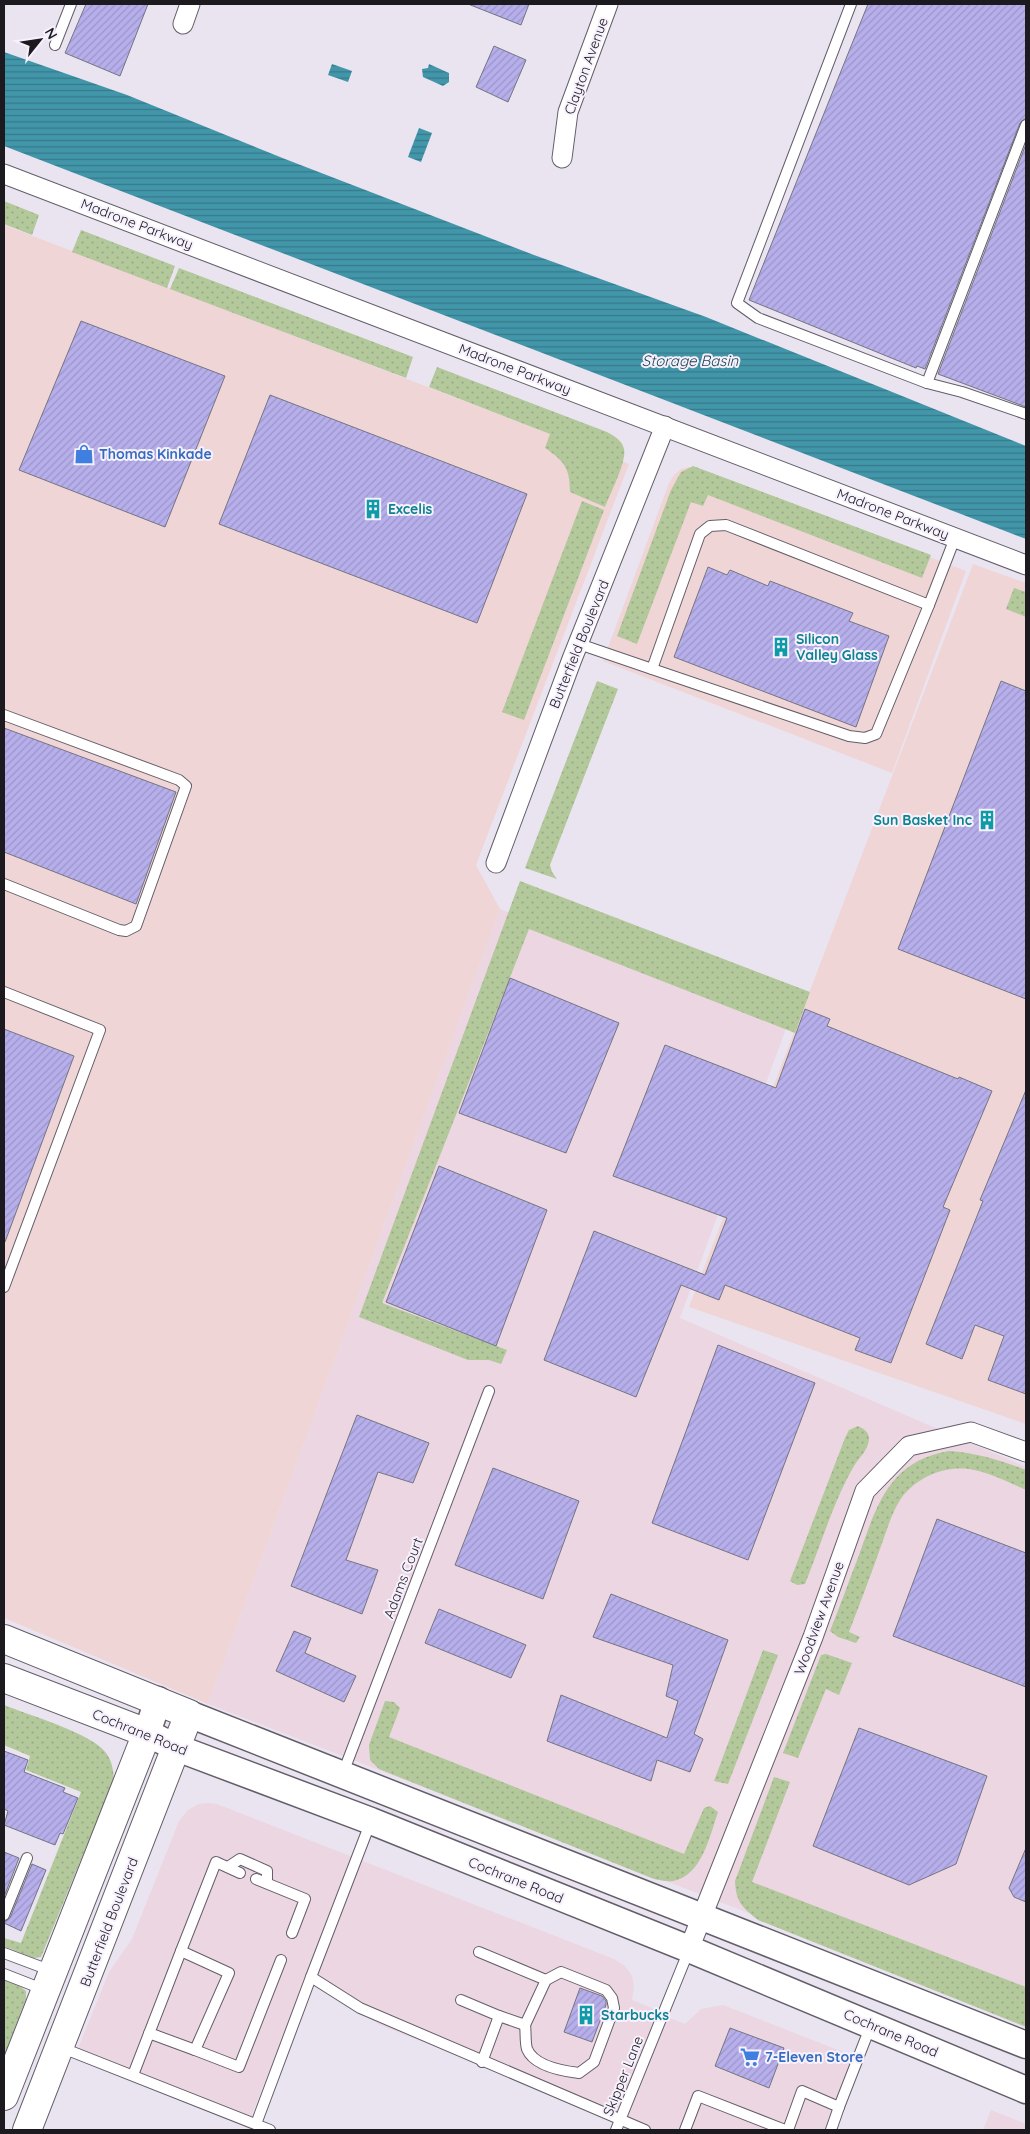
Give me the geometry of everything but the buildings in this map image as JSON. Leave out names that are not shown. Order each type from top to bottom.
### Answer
[{"type":"main road","points":[[4,1639],[342,1775],[1026,2045]]},
{"type":"main road","name":"Cochrane Road","points":[[4,1678],[147,1733],[177,1748],[371,1822],[690,1949],[1026,2090]]},
{"type":"main road","points":[[4,2096],[147,1733],[158,1700]]},
{"type":"main road","name":"Butterfield Boulevard","points":[[27,2130],[189,1714]]},
{"type":"street","points":[[183,24],[190,4]]},
{"type":"street","name":"Clayton Avenue","points":[[562,158],[568,112],[608,4]]},
{"type":"street","name":"Madrone Parkway","points":[[4,174],[1026,565]]},
{"type":"street","name":"Butterfield Boulevard","points":[[496,863],[579,644],[665,426]]},
{"type":"street","name":"Woodview Avenue","points":[[690,1949],[813,1637],[865,1491],[909,1446],[971,1432],[1026,1452]]},
{"type":"lane","points":[[55,45],[71,4]]},
{"type":"lane","points":[[851,4],[737,302],[758,318],[927,384],[962,392],[1026,414]]},
{"type":"lane","points":[[927,384],[1026,125]]},
{"type":"lane","points":[[652,669],[700,534],[710,526],[726,525],[929,604]]},
{"type":"lane","points":[[579,644],[850,736],[865,738],[876,734],[955,538]]},
{"type":"lane","points":[[4,715],[179,780],[186,786],[136,926],[126,931],[119,930],[4,884]]},
{"type":"lane","points":[[4,992],[100,1030],[4,1287]]},
{"type":"lane","name":"Adams Court","points":[[342,1775],[489,1391]]},
{"type":"lane","points":[[256,2124],[310,1977],[371,1822]]},
{"type":"lane","points":[[4,1915],[26,1858]]},
{"type":"lane","points":[[228,1867],[240,1860],[267,1871],[267,1883]]},
{"type":"lane","points":[[133,2075],[216,1862],[240,1873]]},
{"type":"lane","points":[[256,1879],[305,1899],[292,1933]]},
{"type":"lane","name":"Skipper Lane","points":[[616,2130],[690,1949]]},
{"type":"lane","points":[[181,1951],[229,1973],[195,2050]]},
{"type":"lane","points":[[479,1952],[546,1980]]},
{"type":"lane","points":[[4,1953],[49,1981]]},
{"type":"lane","points":[[149,2033],[239,2067],[281,1960]]},
{"type":"lane","points":[[561,1972],[606,1990],[612,1998],[614,2008],[594,2062],[579,2073],[563,2071],[533,2059],[526,2048],[525,2025],[546,1980],[561,1972]]},
{"type":"lane","points":[[4,1974],[49,1981]]},
{"type":"lane","points":[[310,1977],[360,2008],[482,2062],[645,2130]]},
{"type":"lane","points":[[461,2000],[525,2025]]},
{"type":"lane","points":[[482,2062],[499,2016]]},
{"type":"lane","points":[[831,2130],[871,2025]]},
{"type":"lane","points":[[59,2046],[270,2130]]},
{"type":"lane","points":[[685,2130],[698,2096],[787,2130],[802,2091],[839,2107]]},
{"type":"shaded area","points":[[4,225],[629,464],[476,865],[500,909],[208,1704],[4,1618]]},
{"type":"shaded area","points":[[698,468],[966,571],[892,773],[603,661],[669,483],[681,469]]},
{"type":"shaded area","points":[[973,564],[1026,583],[1026,1424],[689,1307]]},
{"type":"shaded area","points":[[500,909],[788,1023],[680,1318],[1026,1467],[1026,2009],[966,1997],[208,1704]]},
{"type":"shaded area","points":[[199,1804],[217,1804],[614,1959],[625,1966],[632,1976],[634,1987],[632,2000],[660,2011],[617,2118],[380,2025],[306,1978],[248,2124],[75,2056],[109,1972],[132,1939],[179,1821],[188,1810]]},
{"type":"shaded area","points":[[723,2005],[856,2057],[827,2130],[613,2130],[660,2014],[685,2024],[701,2009]]},
{"type":"shaded area","points":[[991,2110],[1026,2124],[1026,2130],[983,2130]]},
{"type":"green space","points":[[4,201],[39,215],[32,235],[4,224]]},
{"type":"green space","points":[[81,230],[175,266],[167,288],[72,252]]},
{"type":"green space","points":[[179,268],[413,357],[406,378],[170,289]]},
{"type":"green space","points":[[437,367],[607,432],[617,439],[624,449],[623,461],[605,507],[570,492],[569,477],[565,466],[545,448],[550,434],[429,387]]},
{"type":"green space","points":[[693,466],[931,555],[922,578],[708,495],[703,506],[691,502],[637,644],[617,636],[671,490],[681,472]]},
{"type":"green space","points":[[582,501],[604,510],[524,720],[502,712]]},
{"type":"green space","points":[[1014,588],[1026,592],[1026,617],[1006,609]]},
{"type":"green space","points":[[597,681],[618,689],[550,865],[557,879],[525,868]]},
{"type":"green space","points":[[520,881],[810,992],[795,1033],[529,929],[382,1303],[507,1350],[501,1364],[489,1360],[468,1360],[359,1317]]},
{"type":"green space","points":[[858,1426],[868,1434],[867,1447],[854,1466],[840,1494],[805,1584],[797,1585],[790,1581],[845,1438],[849,1430]]},
{"type":"green space","points":[[949,1451],[969,1453],[1026,1470],[1026,1490],[976,1470],[950,1469],[932,1474],[908,1490],[898,1502],[893,1514],[849,1632],[860,1637],[856,1643],[838,1637],[830,1631],[872,1519],[888,1488],[912,1464],[929,1456]]},
{"type":"green space","points":[[763,1650],[778,1655],[728,1784],[714,1781]]},
{"type":"green space","points":[[826,1654],[852,1663],[839,1695],[826,1689],[798,1758],[783,1753],[821,1655]]},
{"type":"green space","points":[[385,1701],[394,1702],[400,1708],[389,1737],[684,1854],[704,1808],[710,1806],[718,1812],[708,1843],[698,1863],[683,1878],[673,1881],[654,1879],[379,1769],[370,1760],[369,1745]]},
{"type":"green space","points":[[4,1705],[88,1738],[106,1753],[111,1762],[113,1772],[114,1779],[41,1957],[33,1958],[4,1946],[4,1938],[21,1943],[81,1792],[26,1770],[30,1756],[4,1745]]},
{"type":"green space","points":[[774,1777],[790,1782],[752,1882],[1026,1987],[1026,2027],[758,1920],[748,1911],[738,1899],[735,1881]]},
{"type":"green space","points":[[4,1980],[26,1991],[26,1999],[4,2056]]},
{"type":"water","name":"Storage Basin","points":[[4,52],[127,95],[285,159],[534,255],[706,317],[1026,446],[1026,539],[4,146]]},
{"type":"water","points":[[332,64],[352,71],[348,82],[328,75]]},
{"type":"water","points":[[429,64],[449,73],[449,82],[443,86],[423,77],[422,69],[428,68]]},
{"type":"water","points":[[419,128],[432,133],[421,162],[408,157]]},
{"type":"place","name":"Thomas Kinkade","points":[[84,454]]},
{"type":"place","name":"Excelis","points":[[373,509]]},
{"type":"place","name":"Silicon Valley Glass","points":[[781,647]]},
{"type":"place","name":"Sun Basket Inc","points":[[987,820]]},
{"type":"place","name":"Starbucks","points":[[586,2015]]},
{"type":"place","name":"7-Eleven Store","points":[[750,2057]]}]
